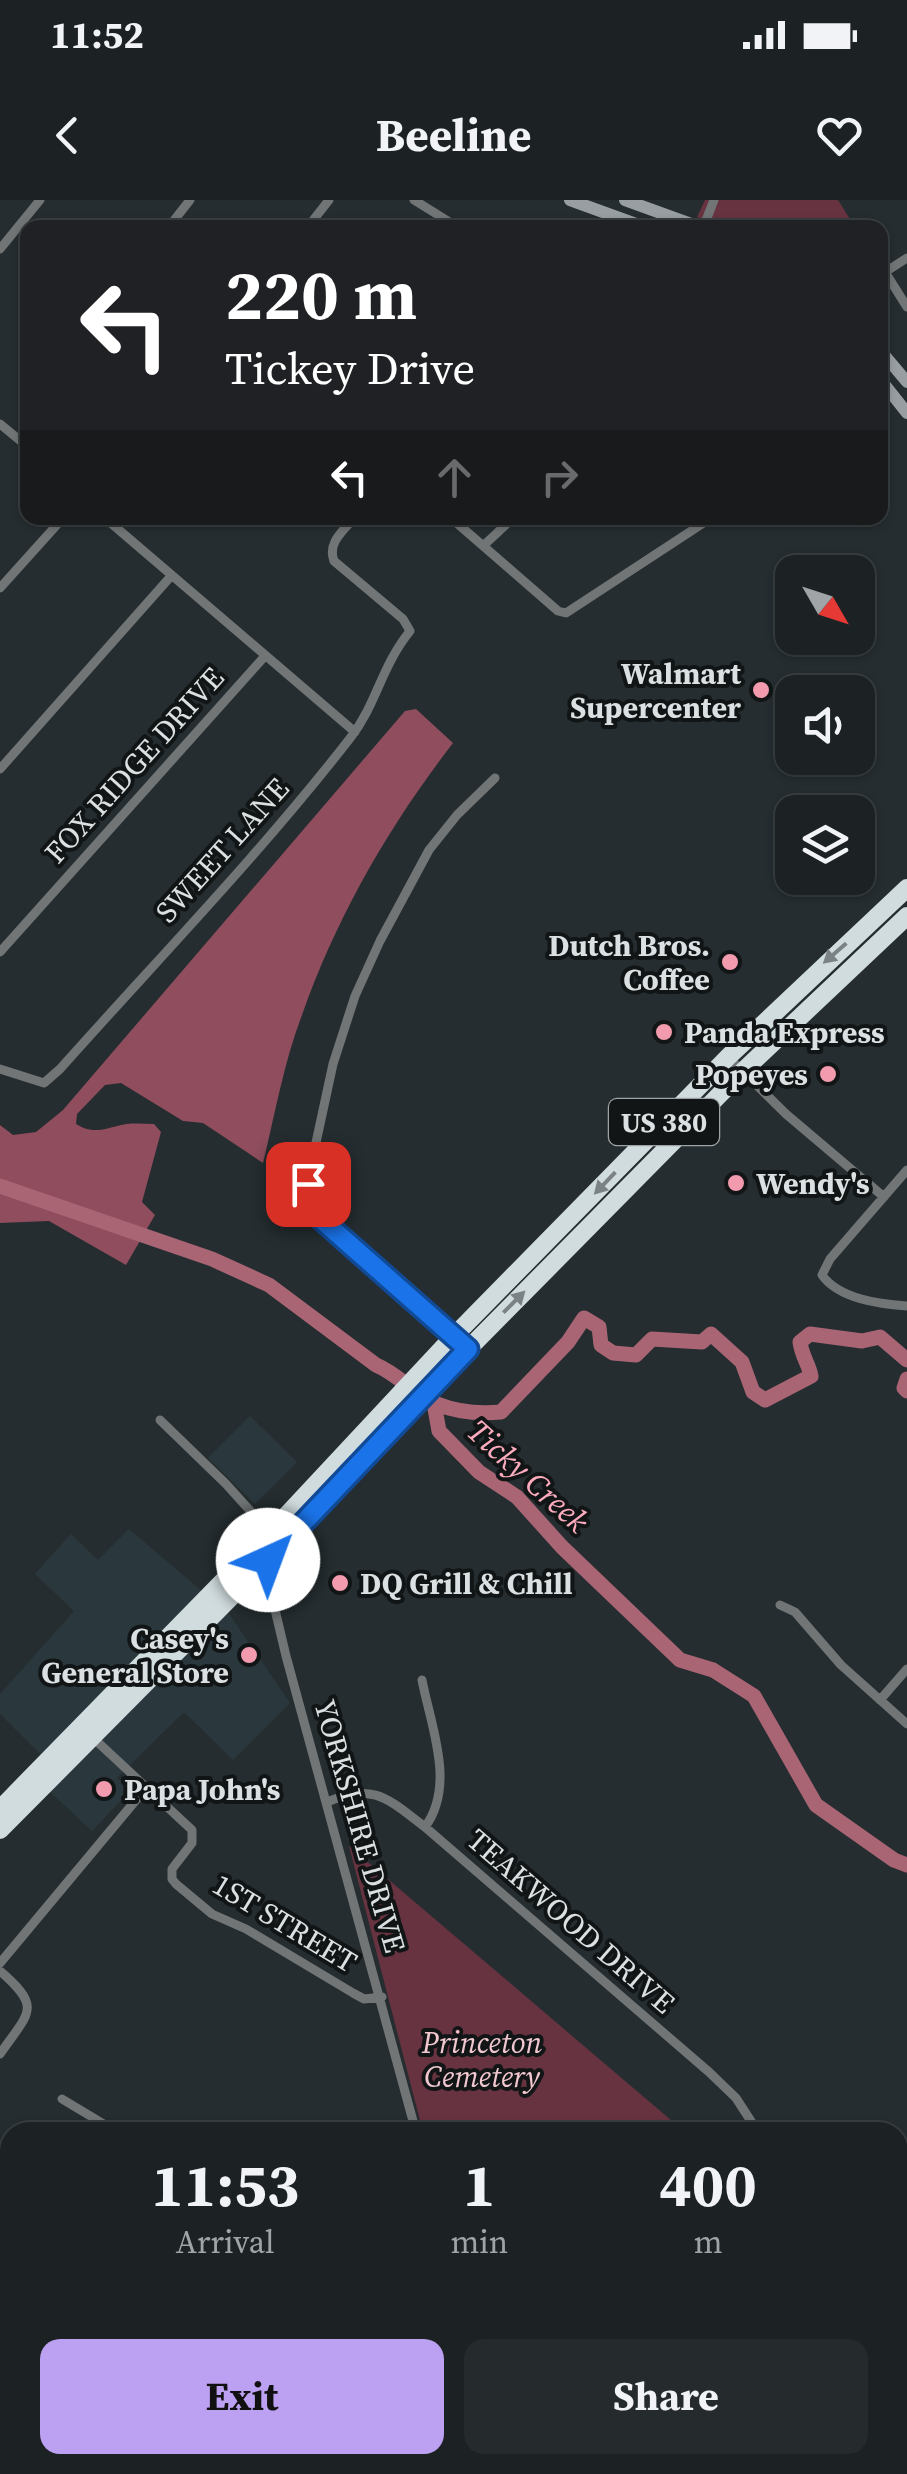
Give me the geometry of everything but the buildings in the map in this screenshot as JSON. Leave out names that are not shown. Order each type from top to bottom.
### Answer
[{"type":"highway","name":"US 380","points":[[0,1830],[271,1532],[399,1407],[447,1372],[460,1343],[728,1058],[907,888]]},
{"type":"highway","name":"US 380","points":[[0,1809],[268,1560],[399,1407],[428,1363],[460,1343],[907,916]]},
{"type":"street","points":[[24,220],[40,200]]},
{"type":"street","points":[[313,220],[329,200]]},
{"type":"street","points":[[414,200],[440,220]]},
{"type":"street","points":[[570,200],[625,220]]},
{"type":"street","points":[[625,200],[680,220]]},
{"type":"street","points":[[0,249],[20,224]]},
{"type":"street","points":[[888,282],[907,307]]},
{"type":"street","points":[[888,359],[907,382]]},
{"type":"street","points":[[888,389],[907,413]]},
{"type":"street","points":[[0,424],[20,441]]},
{"type":"street","points":[[0,588],[57,525]]},
{"type":"street","points":[[113,525],[355,732]]},
{"type":"street","name":"SWEET LANE","points":[[0,1069],[44,1082],[73,1055],[276,828],[355,732],[392,652],[410,631],[403,619],[334,561],[331,552],[335,540],[348,525]]},
{"type":"street","points":[[459,525],[558,612],[566,613],[700,525]]},
{"type":"street","points":[[483,546],[505,525]]},
{"type":"street","points":[[0,769],[172,575]]},
{"type":"street","name":"FOX RIDGE DRIVE","points":[[0,952],[265,656]]},
{"type":"street","points":[[460,1343],[322,1220],[309,1200],[308,1184],[337,1048],[366,970],[429,850],[495,778]]},
{"type":"street","points":[[728,1058],[884,1197]]},
{"type":"street","points":[[907,1170],[830,1260],[822,1275],[849,1294],[907,1306]]},
{"type":"street","points":[[160,1420],[271,1532]]},
{"type":"street","name":"YORKSHIRE DRIVE","points":[[271,1532],[268,1560],[272,1597],[414,2122]]},
{"type":"street","points":[[780,1604],[795,1612],[840,1665],[907,1724]]},
{"type":"street","points":[[880,1700],[907,1669]]},
{"type":"street","points":[[422,1680],[441,1782],[439,1802],[425,1827]]},
{"type":"street","points":[[0,1963],[146,1788],[87,1730]]},
{"type":"street","name":"1ST STREET","points":[[146,1788],[192,1830],[192,1843],[171,1874],[176,1884],[216,1917],[246,1928],[358,1996],[382,1996]]},
{"type":"street","name":"TEAKWOOD DRIVE","points":[[327,1802],[357,1793],[375,1793],[425,1827],[709,2072],[736,2098],[752,2122]]},
{"type":"street","points":[[0,1970],[22,1990],[28,2002],[25,2016],[0,2054]]},
{"type":"street","points":[[62,2099],[100,2122]]},
{"type":"shaded area","points":[[416,709],[453,743],[386,839],[331,942],[290,1051],[263,1163],[203,1123],[183,1121],[121,1083],[105,1085],[77,1114],[76,1124],[95,1130],[154,1124],[161,1132],[142,1202],[155,1215],[126,1265],[49,1221],[0,1223],[0,1125],[13,1135],[36,1132],[63,1110],[405,711]]},
{"type":"shaded area","points":[[250,1416],[297,1462],[255,1504],[208,1458]]},
{"type":"shaded area","points":[[129,1529],[230,1615],[290,1703],[233,1760],[184,1712],[117,1778],[131,1790],[92,1831],[49,1791],[62,1776],[0,1714],[0,1694],[74,1611],[35,1574],[71,1534],[98,1560]]},
{"type":"green space","points":[[705,200],[838,200],[851,220],[705,220],[697,217]]},
{"type":"green space","name":"Princeton Cemetery","points":[[349,1846],[673,2122],[420,2122]]},
{"type":"waterway","points":[[0,1186],[212,1259],[269,1285],[421,1395],[461,1411],[501,1412],[568,1342],[584,1318],[599,1327],[601,1345],[613,1353],[636,1355],[652,1339],[702,1342],[711,1334],[742,1362],[753,1392],[765,1400],[811,1376],[800,1342],[810,1334],[862,1341],[880,1337],[907,1360]]},
{"type":"waterway","points":[[907,1379],[907,1391]]},
{"type":"waterway","name":"Ticky Creek","points":[[434,1403],[439,1431],[479,1472],[517,1497],[562,1547],[680,1660],[713,1670],[754,1696],[816,1805],[907,1865]]},
{"type":"place","name":"Walmart Supercenter","points":[[761,690]]},
{"type":"place","name":"Dutch Bros. Coffee","points":[[730,962]]},
{"type":"place","name":"Panda Express","points":[[664,1032]]},
{"type":"place","name":"Popeyes","points":[[828,1074]]},
{"type":"place","name":"Wendy's","points":[[736,1183]]},
{"type":"place","name":"DQ Grill & Chill","points":[[340,1583]]},
{"type":"place","name":"Casey's General Store","points":[[249,1655]]},
{"type":"place","name":"Papa John's","points":[[104,1789]]},
{"type":"route","points":[[268,1560],[468,1349],[322,1220],[309,1200],[308,1184]]}]
